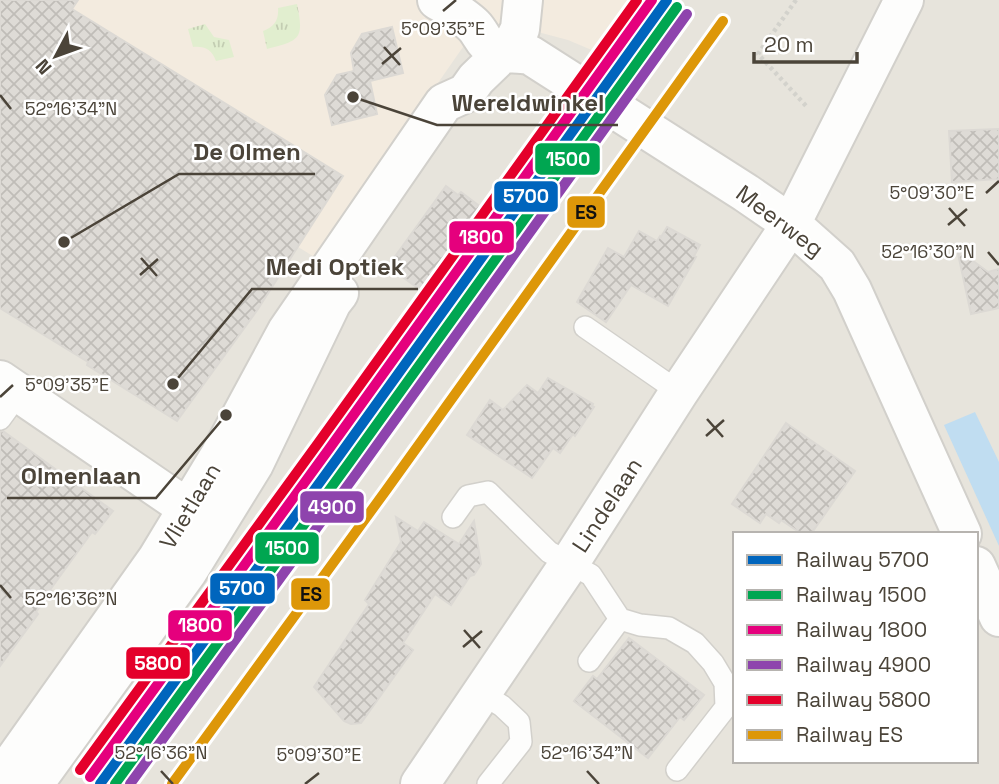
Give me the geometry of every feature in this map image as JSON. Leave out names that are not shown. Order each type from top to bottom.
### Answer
[{"type":"street","points":[[437,0],[477,28],[484,41],[503,53]]},
{"type":"street","name":"Vlietlaan","points":[[10,776],[157,559],[201,517],[220,455],[287,331],[444,103],[466,93],[476,79],[513,43],[520,29],[523,0]]},
{"type":"street","name":"Lindelaan","points":[[419,784],[569,564],[679,392],[792,224],[904,0]]},
{"type":"street","name":"Meerweg","points":[[503,53],[530,55],[792,224],[837,265],[852,290],[961,532]]},
{"type":"street","points":[[6,398],[201,517]]},
{"type":"street","points":[[978,570],[999,617]]},
{"type":"lane","points":[[585,327],[679,392]]},
{"type":"lane","points":[[453,517],[468,496],[488,492],[549,552],[591,575],[620,619],[640,625],[669,628],[695,643],[713,663],[725,684],[726,707],[677,770]]},
{"type":"lane","points":[[589,661],[620,619]]},
{"type":"lane","points":[[481,693],[502,706],[519,722],[521,742],[488,784]]},
{"type":"path","points":[[796,0],[758,54],[835,137]]},
{"type":"shaded area","points":[[0,0],[999,0],[999,784],[0,784]]},
{"type":"shaded area","points":[[0,0],[631,0],[594,51],[568,40],[534,31],[478,36],[463,47],[316,258],[0,63]]},
{"type":"green space","points":[[297,4],[300,31],[297,36],[287,43],[267,49],[263,31],[275,22],[278,8]]},
{"type":"green space","points":[[205,24],[214,37],[229,40],[234,57],[216,61],[208,50],[193,47],[188,29]]},
{"type":"water","points":[[975,412],[999,462],[999,546],[944,425]]},
{"type":"building","points":[[0,0],[78,0],[72,9],[343,176],[258,309],[177,421],[0,308]]},
{"type":"building","points":[[392,27],[403,73],[370,81],[377,114],[332,125],[325,95],[337,75],[354,71],[351,53],[362,34]]},
{"type":"building","points":[[999,129],[999,179],[952,182],[949,131]]},
{"type":"building","points":[[446,186],[458,195],[461,192],[486,211],[426,294],[400,275],[404,270],[391,262]]},
{"type":"building","points":[[667,227],[700,245],[668,306],[631,285],[606,322],[577,302],[608,248],[624,257],[639,231],[657,241]]},
{"type":"building","points":[[957,249],[988,272],[999,269],[999,308],[971,314]]},
{"type":"building","points":[[548,378],[594,407],[575,436],[573,434],[560,453],[553,448],[532,478],[467,435],[490,400],[503,410],[527,385],[538,393]]},
{"type":"building","points":[[786,423],[855,471],[812,532],[799,532],[766,514],[760,523],[732,504]]},
{"type":"building","points":[[3,431],[113,511],[95,534],[92,532],[0,666],[0,432]]},
{"type":"building","points":[[396,517],[418,531],[424,522],[459,544],[474,521],[481,564],[451,605],[435,594],[403,643],[413,650],[361,723],[351,724],[344,721],[314,687],[369,604],[365,600],[401,542]]},
{"type":"building","points":[[629,638],[704,695],[684,720],[680,717],[648,758],[574,701],[593,676],[597,679]]},
{"type":"rail line","name":"5800","points":[[80,770],[637,0]]},
{"type":"rail line","name":"1800","points":[[90,777],[652,0]]},
{"type":"rail line","name":"5700","points":[[100,784],[667,0]]},
{"type":"rail line","name":"1500","points":[[115,784],[677,7]]},
{"type":"rail line","name":"4900","points":[[130,784],[687,14]]},
{"type":"rail line","name":"ES","points":[[172,784],[723,21]]},
{"type":"place","name":"Wereldwinkel","points":[[353,97]]},
{"type":"place","name":"De Olmen","points":[[64,242]]},
{"type":"place","name":"Medi Optiek","points":[[173,384]]},
{"type":"place","name":"Olmenlaan","points":[[226,415]]}]
